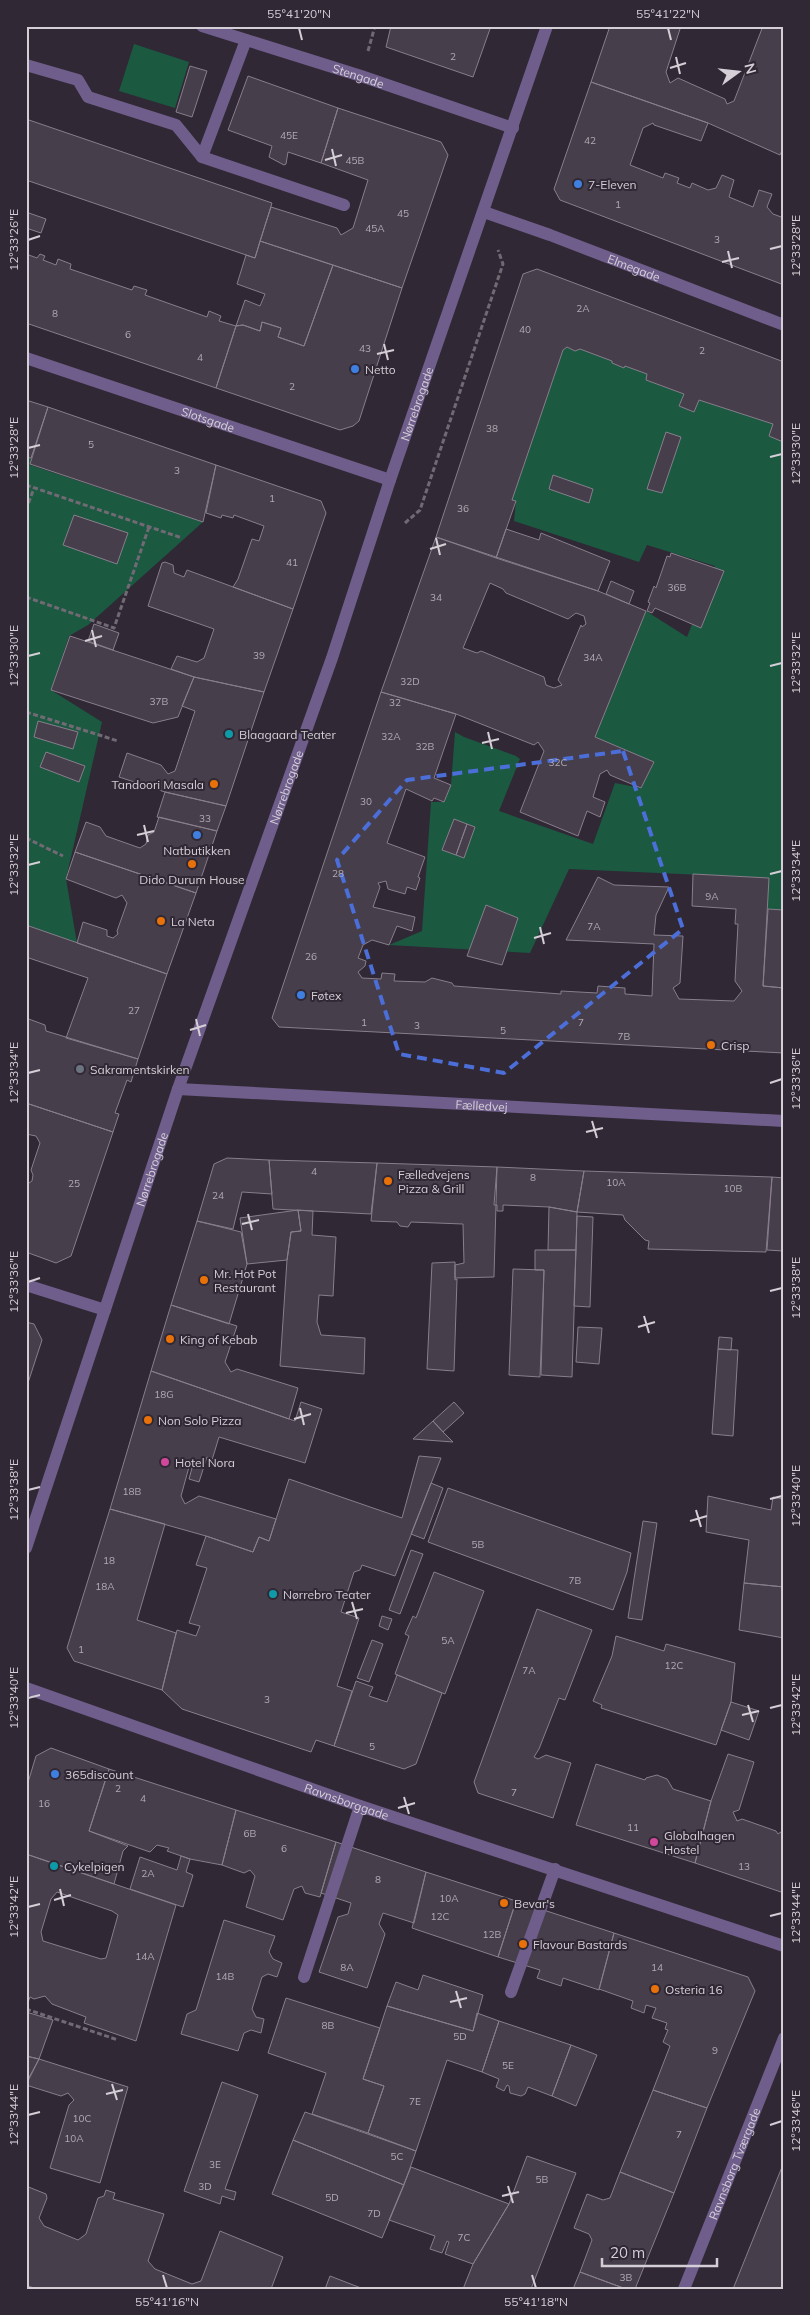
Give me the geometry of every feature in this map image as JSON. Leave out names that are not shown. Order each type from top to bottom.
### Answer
[{"type":"street","name":"Stengade","points":[[202,26],[361,76],[512,128]]},
{"type":"street","name":"Nørrebrogade","points":[[26,1548],[178,1089],[332,658],[390,480],[547,26]]},
{"type":"street","points":[[202,157],[246,40]]},
{"type":"street","points":[[26,65],[78,80],[88,97],[176,125],[202,157],[344,205]]},
{"type":"street","name":"Elmegade","points":[[484,212],[550,234],[784,325]]},
{"type":"street","name":"Slotsgade","points":[[26,358],[390,480]]},
{"type":"street","name":"Fælledvej","points":[[178,1089],[784,1121]]},
{"type":"street","points":[[26,1285],[105,1310]]},
{"type":"street","name":"Ravnsborggade","points":[[26,1688],[360,1806],[784,1946]]},
{"type":"street","points":[[304,1978],[360,1806]]},
{"type":"street","points":[[511,1992],[555,1869]]},
{"type":"street","name":"Ravnsborg Tværgade","points":[[684,2289],[784,2038]]},
{"type":"path","points":[[399,528],[420,510],[503,264],[484,212]]},
{"type":"path","points":[[488,290],[494,292]]},
{"type":"path","points":[[26,485],[182,538]]},
{"type":"path","points":[[26,510],[34,488]]},
{"type":"path","points":[[26,597],[114,628],[149,527]]},
{"type":"path","points":[[26,712],[118,741]]},
{"type":"path","points":[[26,838],[63,856]]},
{"type":"path","points":[[26,2009],[118,2040]]},
{"type":"highlighted area","points":[[623,751],[683,929],[504,1073],[399,1054],[337,860],[407,780]]},
{"type":"green space","points":[[134,44],[189,62],[175,108],[119,91]]},
{"type":"green space","points":[[567,347],[575,351],[580,349],[612,361],[612,363],[624,368],[625,366],[647,374],[646,380],[684,394],[680,406],[693,412],[699,400],[773,424],[783,441],[784,438],[784,910],[768,909],[768,878],[569,869],[530,953],[389,945],[422,931],[431,802],[444,802],[451,785],[455,732],[520,759],[499,811],[593,844],[615,783],[641,788],[654,762],[595,737],[646,611],[687,637],[715,566],[647,545],[639,562],[514,521],[516,501],[512,500],[563,350]]},
{"type":"green space","points":[[26,457],[31,458],[30,465],[203,522],[88,625],[69,636],[51,690],[102,722],[66,879],[77,943],[26,925]]},
{"type":"building","points":[[391,26],[491,26],[473,77],[386,47]]},
{"type":"building","points":[[610,26],[681,26],[666,72],[670,83],[678,78],[725,99],[727,104],[734,101],[763,26],[784,26],[784,146],[780,155],[708,123],[591,82]]},
{"type":"building","points":[[190,66],[207,71],[192,117],[176,112]]},
{"type":"building","points":[[248,76],[338,108],[321,163],[288,152],[286,164],[284,165],[269,157],[272,146],[228,130]]},
{"type":"building","points":[[591,82],[708,123],[701,141],[654,125],[653,123],[643,128],[630,165],[663,178],[665,173],[679,178],[677,183],[690,188],[692,183],[708,190],[716,188],[722,175],[734,180],[729,197],[753,207],[759,190],[772,194],[767,207],[773,214],[784,218],[784,285],[560,200],[554,189]]},
{"type":"building","points":[[338,108],[441,142],[448,155],[402,288],[260,241],[271,207],[337,228],[341,235],[353,228],[368,180],[321,163]]},
{"type":"building","points":[[26,119],[272,203],[255,258],[26,180]]},
{"type":"building","points":[[26,212],[46,219],[41,233],[26,228]]},
{"type":"building","points":[[260,241],[333,265],[304,346],[278,337],[281,328],[262,322],[260,331],[243,325],[236,326],[245,300],[260,306],[265,294],[237,284],[246,255],[255,258]]},
{"type":"building","points":[[26,254],[37,258],[40,254],[45,256],[43,260],[56,265],[58,259],[71,264],[70,269],[132,290],[134,286],[147,290],[145,295],[207,317],[209,311],[221,316],[219,321],[236,326],[216,388],[26,323]]},
{"type":"building","points":[[333,265],[402,288],[359,421],[353,426],[340,430],[216,388],[236,326],[243,325],[260,331],[262,322],[281,328],[278,337],[304,346]]},
{"type":"building","points":[[537,269],[784,362],[783,442],[769,436],[773,424],[699,400],[694,412],[679,406],[684,394],[646,380],[647,374],[625,366],[624,368],[612,363],[612,361],[580,349],[575,351],[567,347],[563,350],[512,500],[516,501],[496,558],[436,537],[523,274]]},
{"type":"building","points":[[26,400],[48,407],[31,458],[26,457]]},
{"type":"building","points":[[48,407],[216,465],[203,522],[30,464]]},
{"type":"building","points":[[666,432],[681,437],[662,493],[647,489]]},
{"type":"building","points":[[216,465],[321,501],[326,513],[293,609],[233,587],[238,579],[252,539],[259,541],[264,526],[234,515],[233,518],[222,515],[221,518],[206,513]]},
{"type":"building","points":[[553,475],[593,489],[589,503],[549,489]]},
{"type":"building","points":[[74,515],[128,533],[117,564],[63,545]]},
{"type":"building","points":[[506,529],[539,540],[541,533],[610,561],[598,591],[496,558]]},
{"type":"building","points":[[436,537],[598,591],[646,611],[595,737],[654,762],[641,788],[610,775],[607,770],[600,774],[593,797],[605,802],[600,817],[587,811],[578,836],[520,812],[544,751],[538,742],[534,745],[456,714],[381,692]],"holes":[[[490,583],[503,589],[506,593],[568,619],[576,613],[584,616],[586,624],[582,627],[581,625],[558,680],[562,685],[554,688],[546,685],[544,677],[481,651],[477,653],[463,648]]]},
{"type":"building","points":[[671,553],[724,571],[701,628],[655,608],[652,613],[647,611],[654,586],[656,588],[667,556],[670,557]]},
{"type":"building","points":[[165,562],[173,565],[174,573],[184,577],[187,570],[293,609],[264,692],[194,677],[171,669],[177,656],[197,662],[204,658],[214,629],[148,606],[162,563]]},
{"type":"building","points":[[611,581],[634,591],[629,604],[606,594]]},
{"type":"building","points":[[94,624],[119,633],[113,650],[88,641]]},
{"type":"building","points":[[70,636],[194,677],[178,717],[153,723],[51,690]]},
{"type":"building","points":[[194,677],[264,692],[226,806],[165,792],[119,777],[127,753],[161,765],[168,774],[175,771],[195,711],[182,706]]},
{"type":"building","points":[[381,692],[456,714],[434,778],[451,785],[444,802],[434,798],[432,801],[406,789],[387,843],[425,857],[416,890],[407,887],[405,894],[388,889],[386,881],[378,883],[380,887],[373,907],[415,917],[412,931],[397,926],[389,945],[372,940],[363,945],[358,958],[366,961],[365,966],[358,972],[362,978],[381,979],[382,973],[395,974],[394,981],[425,982],[432,978],[452,983],[454,986],[561,994],[561,991],[597,993],[598,986],[625,988],[625,994],[652,996],[654,944],[566,940],[598,877],[614,885],[669,887],[656,915],[654,935],[683,936],[680,983],[673,988],[679,999],[734,1001],[742,991],[735,981],[738,924],[735,924],[736,909],[692,906],[693,874],[769,878],[763,986],[784,988],[784,1053],[279,1027],[272,1018]]},
{"type":"building","points":[[38,721],[78,732],[73,749],[34,737]]},
{"type":"building","points":[[46,752],[85,766],[79,782],[40,767]]},
{"type":"building","points":[[165,792],[226,806],[217,831],[157,817]]},
{"type":"building","points":[[159,817],[217,831],[196,893],[75,852],[86,822],[100,827],[106,836],[140,848],[146,844],[148,835],[154,832]]},
{"type":"building","points":[[454,819],[467,824],[456,855],[442,850]]},
{"type":"building","points":[[467,824],[475,827],[464,858],[456,855]]},
{"type":"building","points":[[75,852],[196,893],[167,974],[77,943],[83,922],[107,930],[107,936],[113,938],[118,934],[117,931],[127,903],[122,895],[116,898],[66,879]]},
{"type":"building","points":[[486,905],[518,918],[502,965],[467,956]]},
{"type":"building","points":[[768,909],[784,910],[784,988],[763,986]]},
{"type":"building","points":[[26,925],[167,974],[138,1059],[66,1038],[88,978],[26,957]]},
{"type":"building","name":"Sakramentskirken","points":[[26,1018],[45,1025],[46,1031],[138,1059],[131,1082],[127,1080],[115,1113],[119,1114],[113,1132],[26,1103]]},
{"type":"building","points":[[26,1103],[113,1132],[71,1256],[56,1263],[26,1252],[26,1185],[32,1181],[33,1175],[31,1170],[40,1143],[36,1136],[26,1134]]},
{"type":"building","points":[[227,1158],[269,1160],[272,1194],[242,1192],[233,1229],[197,1221],[214,1164]]},
{"type":"building","points":[[269,1160],[377,1163],[371,1214],[273,1209]]},
{"type":"building","points":[[377,1163],[497,1167],[494,1277],[455,1278],[455,1265],[464,1263],[463,1224],[411,1222],[408,1227],[400,1226],[397,1222],[371,1221]]},
{"type":"building","points":[[497,1167],[584,1171],[577,1212],[549,1207],[503,1205],[503,1211],[497,1211],[497,1205],[494,1205]]},
{"type":"building","points":[[584,1171],[772,1177],[766,1252],[648,1249],[649,1241],[645,1240],[625,1220],[623,1215],[577,1212]]},
{"type":"building","points":[[772,1177],[784,1178],[784,1251],[767,1250]]},
{"type":"building","points":[[549,1207],[577,1212],[576,1250],[548,1250]]},
{"type":"building","points":[[298,1210],[301,1231],[291,1232],[287,1260],[247,1264],[240,1218]]},
{"type":"building","points":[[298,1210],[313,1211],[312,1235],[336,1237],[333,1296],[319,1295],[317,1322],[321,1335],[365,1338],[364,1374],[280,1366],[287,1260],[291,1232],[301,1231]]},
{"type":"building","points":[[577,1216],[593,1217],[590,1307],[574,1306]]},
{"type":"building","points":[[197,1221],[241,1232],[247,1264],[229,1324],[171,1305]]},
{"type":"building","points":[[535,1250],[576,1250],[572,1377],[541,1375],[544,1270],[535,1270]]},
{"type":"building","points":[[455,1262],[455,1280],[457,1279],[454,1371],[427,1369],[432,1263]]},
{"type":"building","points":[[513,1269],[544,1270],[540,1377],[509,1375]]},
{"type":"building","points":[[171,1305],[237,1326],[225,1362],[231,1372],[237,1369],[298,1388],[289,1419],[151,1371]]},
{"type":"building","points":[[26,1322],[34,1324],[42,1340],[26,1389]]},
{"type":"building","points":[[578,1327],[602,1328],[599,1364],[576,1362]]},
{"type":"building","points":[[719,1337],[732,1338],[731,1350],[718,1349]]},
{"type":"building","points":[[718,1349],[738,1350],[733,1436],[712,1434]]},
{"type":"building","name":"Hotel Nora","points":[[151,1371],[295,1421],[301,1402],[322,1409],[305,1463],[219,1437],[212,1460],[207,1457],[199,1482],[189,1479],[192,1468],[189,1467],[181,1496],[185,1504],[199,1496],[276,1519],[269,1541],[259,1537],[253,1552],[206,1536],[110,1509]]},
{"type":"building","points":[[454,1402],[464,1413],[443,1432],[433,1421]]},
{"type":"building","points":[[433,1421],[443,1432],[453,1442],[413,1439]]},
{"type":"building","name":"Nørrebro Teater","points":[[419,1456],[441,1458],[395,1576],[362,1565],[360,1570],[354,1572],[341,1612],[359,1618],[337,1686],[352,1691],[334,1746],[316,1740],[311,1752],[182,1709],[162,1690],[177,1630],[196,1636],[200,1626],[189,1623],[207,1568],[196,1565],[206,1536],[253,1552],[259,1537],[269,1541],[289,1479],[402,1518]]},
{"type":"building","points":[[431,1483],[443,1488],[424,1539],[411,1534]]},
{"type":"building","points":[[448,1488],[631,1553],[627,1572],[613,1610],[428,1542]]},
{"type":"building","points":[[708,1496],[771,1510],[773,1497],[784,1499],[784,1587],[744,1583],[749,1540],[706,1532]]},
{"type":"building","points":[[110,1509],[165,1524],[137,1620],[176,1633],[162,1690],[74,1661],[67,1648]]},
{"type":"building","points":[[643,1521],[657,1523],[642,1620],[628,1618]]},
{"type":"building","points":[[411,1550],[423,1554],[400,1614],[389,1610]]},
{"type":"building","points":[[434,1572],[484,1591],[445,1694],[395,1674],[409,1636],[405,1634],[413,1616],[416,1618]]},
{"type":"building","points":[[744,1583],[784,1587],[784,1638],[739,1630]]},
{"type":"building","points":[[537,1609],[592,1630],[565,1700],[559,1698],[534,1757],[538,1759],[546,1755],[571,1763],[553,1818],[478,1793],[474,1782]]},
{"type":"building","points":[[382,1616],[392,1619],[388,1630],[379,1626]]},
{"type":"building","points":[[616,1636],[664,1651],[666,1644],[735,1663],[731,1702],[716,1745],[601,1708],[602,1705],[593,1701],[612,1656]]},
{"type":"building","points":[[372,1640],[383,1644],[369,1682],[357,1678]]},
{"type":"building","points":[[397,1675],[442,1693],[416,1764],[404,1769],[334,1746],[356,1681],[373,1687],[369,1696],[387,1702]]},
{"type":"building","points":[[731,1702],[759,1711],[749,1740],[721,1730]]},
{"type":"building","points":[[51,1748],[109,1769],[89,1831],[128,1846],[123,1851],[114,1884],[26,1854],[26,1789],[36,1756]]},
{"type":"building","points":[[728,1754],[754,1762],[739,1810],[733,1812],[737,1821],[742,1819],[776,1831],[778,1834],[784,1830],[784,1893],[695,1863],[711,1801]]},
{"type":"building","points":[[596,1764],[645,1780],[657,1775],[667,1779],[673,1789],[711,1801],[695,1863],[576,1825]]},
{"type":"building","points":[[109,1769],[236,1810],[222,1865],[190,1859],[167,1851],[169,1848],[157,1845],[150,1852],[89,1831]]},
{"type":"building","points":[[236,1810],[336,1842],[320,1897],[305,1893],[302,1886],[294,1889],[283,1920],[246,1907],[255,1876],[250,1870],[244,1873],[222,1865]]},
{"type":"building","points":[[336,1842],[426,1872],[414,1923],[383,1913],[379,1924],[385,1934],[367,1988],[319,1972],[338,1917],[348,1914],[351,1903],[321,1893]]},
{"type":"building","points":[[26,1854],[176,1905],[136,2041],[84,2023],[86,2017],[52,2004],[45,1996],[34,1999],[30,1997],[26,2008]],"holes":[[[57,1892],[112,1911],[118,1915],[106,1958],[101,1959],[43,1941],[41,1932],[51,1899]]]},
{"type":"building","points":[[181,1856],[190,1859],[186,1872],[193,1875],[183,1907],[130,1889],[140,1857],[177,1870]]},
{"type":"building","points":[[426,1872],[516,1901],[498,1957],[412,1928]]},
{"type":"building","points":[[516,1901],[614,1933],[599,1990],[563,1978],[561,1986],[537,1978],[540,1970],[498,1957]]},
{"type":"building","points":[[224,1920],[275,1936],[269,1952],[273,1959],[282,1963],[277,1977],[268,1974],[262,1977],[252,2009],[256,2017],[264,2019],[261,2033],[251,2030],[244,2033],[238,2051],[181,2034],[187,2014],[196,2010]]},
{"type":"building","points":[[614,1933],[748,1977],[755,1991],[707,2108],[653,2090],[670,2046],[663,2042],[668,2030],[665,2029],[667,2023],[652,2018],[656,2008],[646,2005],[644,2013],[631,2008],[633,2001],[599,1989]]},
{"type":"building","points":[[423,1975],[483,1995],[473,2031],[387,2006],[396,1982],[418,1990]]},
{"type":"building","points":[[286,1998],[380,2028],[363,2079],[384,2086],[368,2133],[312,2114],[326,2073],[268,2053]]},
{"type":"building","points":[[387,2006],[473,2031],[477,2013],[499,2021],[482,2072],[447,2060],[416,2151],[368,2133],[384,2086],[363,2079]]},
{"type":"building","points":[[26,2012],[53,2020],[39,2059],[26,2056]]},
{"type":"building","points":[[499,2021],[571,2045],[552,2096],[528,2087],[525,2094],[521,2096],[510,2093],[509,2086],[507,2085],[504,2091],[496,2087],[499,2079],[482,2072]]},
{"type":"building","points":[[571,2045],[597,2055],[576,2106],[552,2096]]},
{"type":"building","points":[[26,2056],[39,2059],[26,2083]]},
{"type":"building","points":[[39,2059],[128,2087],[100,2183],[50,2168],[69,2105],[74,2100],[68,2093],[61,2096],[26,2085]]},
{"type":"building","points":[[222,2082],[258,2095],[225,2189],[236,2192],[234,2200],[222,2196],[220,2204],[184,2191]]},
{"type":"building","points":[[653,2090],[707,2108],[674,2193],[620,2172]]},
{"type":"building","points":[[305,2112],[416,2151],[404,2185],[293,2140]]},
{"type":"building","points":[[293,2140],[404,2185],[382,2238],[272,2194]]},
{"type":"building","points":[[527,2156],[576,2173],[531,2289],[463,2289],[473,2264],[509,2204]]},
{"type":"building","points":[[784,2162],[784,2289],[733,2289]]},
{"type":"building","points":[[411,2167],[509,2204],[473,2264],[445,2254],[449,2242],[447,2241],[442,2253],[430,2249],[435,2236],[389,2220]]},
{"type":"building","points":[[620,2172],[674,2193],[635,2289],[626,2289],[580,2272],[592,2240],[589,2234],[574,2228],[587,2194],[603,2200],[610,2198]]},
{"type":"building","points":[[26,2186],[46,2194],[47,2198],[39,2218],[44,2226],[78,2240],[86,2234],[98,2198],[104,2196],[106,2190],[115,2193],[113,2199],[164,2214],[148,2261],[155,2269],[192,2284],[201,2281],[220,2231],[283,2257],[271,2289],[36,2289],[26,2285]]},
{"type":"building","points":[[580,2272],[626,2289],[573,2289]]},
{"type":"building","points":[[330,2276],[361,2288],[361,2289],[325,2289]]},
{"type":"place","name":"7-Eleven","points":[[578,184]]},
{"type":"place","name":"Netto","points":[[355,369]]},
{"type":"place","name":"Blaagaard Teater","points":[[229,734]]},
{"type":"place","name":"Tandoori Masala","points":[[214,784]]},
{"type":"place","name":"Natbutikken","points":[[197,835]]},
{"type":"place","name":"Dido Durum House","points":[[192,864]]},
{"type":"place","name":"La Neta","points":[[161,921]]},
{"type":"place","name":"Føtex","points":[[301,995]]},
{"type":"place","name":"Crisp","points":[[711,1045]]},
{"type":"place","name":"Sakramentskirken","points":[[80,1069]]},
{"type":"place","name":"Fælledvejens Pizza & Grill","points":[[388,1181]]},
{"type":"place","name":"Mr. Hot Pot Restaurant","points":[[204,1280]]},
{"type":"place","name":"King of Kebab","points":[[170,1339]]},
{"type":"place","name":"Non Solo Pizza","points":[[148,1420]]},
{"type":"place","name":"Hotel Nora","points":[[165,1462]]},
{"type":"place","name":"Nørrebro Teater","points":[[273,1594]]},
{"type":"place","name":"365discount","points":[[55,1774]]},
{"type":"place","name":"Globalhagen Hostel","points":[[654,1842]]},
{"type":"place","name":"Cykelpigen","points":[[54,1866]]},
{"type":"place","name":"Bevar's","points":[[504,1903]]},
{"type":"place","name":"Flavour Bastards","points":[[523,1944]]},
{"type":"place","name":"Osteria 16","points":[[655,1989]]}]
